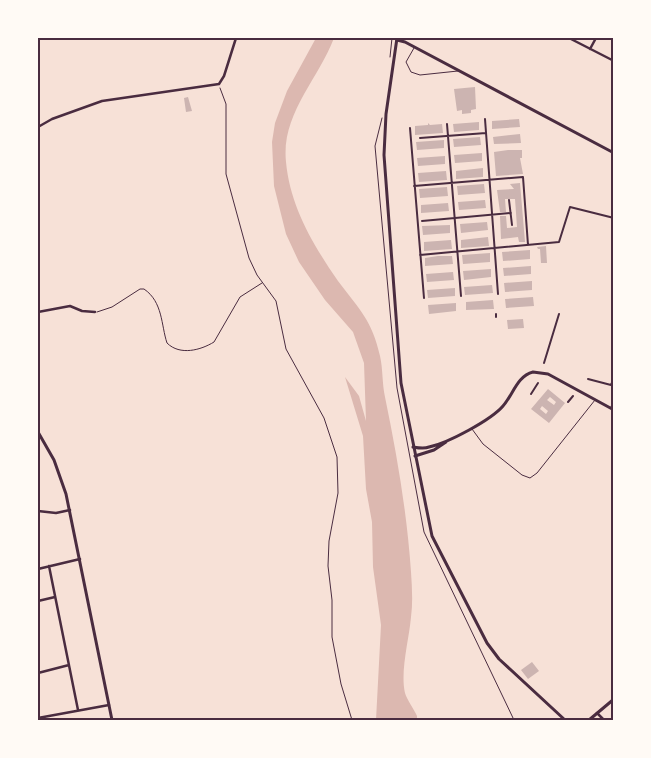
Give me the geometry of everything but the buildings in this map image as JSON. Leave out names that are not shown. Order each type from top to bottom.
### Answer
[{"type":"street","points":[[38,127],[52,119],[102,101],[219,84],[224,76],[236,38]]},
{"type":"street","points":[[569,38],[614,61]]},
{"type":"street","points":[[590,49],[596,38]]},
{"type":"street","points":[[565,720],[499,659],[487,643],[432,536],[401,383],[384,174],[386,123],[397,39],[614,153]]},
{"type":"street","points":[[485,119],[498,294]]},
{"type":"street","points":[[447,124],[462,296]]},
{"type":"street","points":[[410,128],[424,298]]},
{"type":"street","points":[[420,138],[486,133]]},
{"type":"street","points":[[414,186],[523,178],[528,245]]},
{"type":"street","points":[[509,200],[512,225]]},
{"type":"street","points":[[420,255],[559,242],[570,207],[614,218]]},
{"type":"street","points":[[422,221],[511,213]]},
{"type":"street","points":[[38,312],[70,306],[82,311],[95,312]]},
{"type":"street","points":[[544,363],[559,314]]},
{"type":"street","points":[[415,456],[434,450],[500,409],[521,380],[533,372],[548,374],[612,409]]},
{"type":"street","points":[[588,379],[611,385],[614,378]]},
{"type":"street","points":[[531,394],[538,383]]},
{"type":"street","points":[[568,402],[573,396]]},
{"type":"street","points":[[38,432],[59,471],[70,510],[112,720]]},
{"type":"street","points":[[413,447],[430,447],[459,434]]},
{"type":"street","points":[[38,511],[56,513],[70,510]]},
{"type":"street","points":[[38,568],[80,559]]},
{"type":"street","points":[[49,566],[78,710]]},
{"type":"street","points":[[38,601],[55,597]]},
{"type":"street","points":[[38,673],[69,665]]},
{"type":"street","points":[[589,720],[614,699]]},
{"type":"street","points":[[38,718],[109,704]]},
{"type":"street","points":[[597,713],[604,720]]},
{"type":"lane","points":[[414,47],[406,62],[411,72],[420,74],[458,71]]},
{"type":"lane","points":[[612,409],[614,397]]},
{"type":"lane","points":[[471,427],[483,444],[522,475],[530,478],[537,473],[595,400]]},
{"type":"path","points":[[219,84],[226,104],[226,174],[250,258],[263,283],[272,294],[279,311],[282,338],[286,349],[324,418],[337,457],[338,493],[329,541],[328,566],[332,600],[332,637],[352,720]]},
{"type":"path","points":[[382,118],[375,146],[397,388],[424,532],[514,720]]},
{"type":"path","points":[[95,312],[104,311],[140,289],[144,289],[151,296],[160,312],[167,343],[175,349],[192,350],[214,342],[240,297],[263,283]]},
{"type":"shaded area","points":[[316,38],[334,38],[302,98],[289,128],[286,145],[288,178],[304,224],[338,281],[369,324],[380,356],[384,392],[404,506],[411,572],[412,606],[404,665],[404,684],[406,696],[417,716],[417,720],[376,720],[381,625],[373,567],[372,522],[366,489],[363,436],[345,377],[359,396],[366,421],[364,363],[353,332],[325,300],[299,262],[286,234],[274,186],[272,142],[275,123],[287,91]]}]
